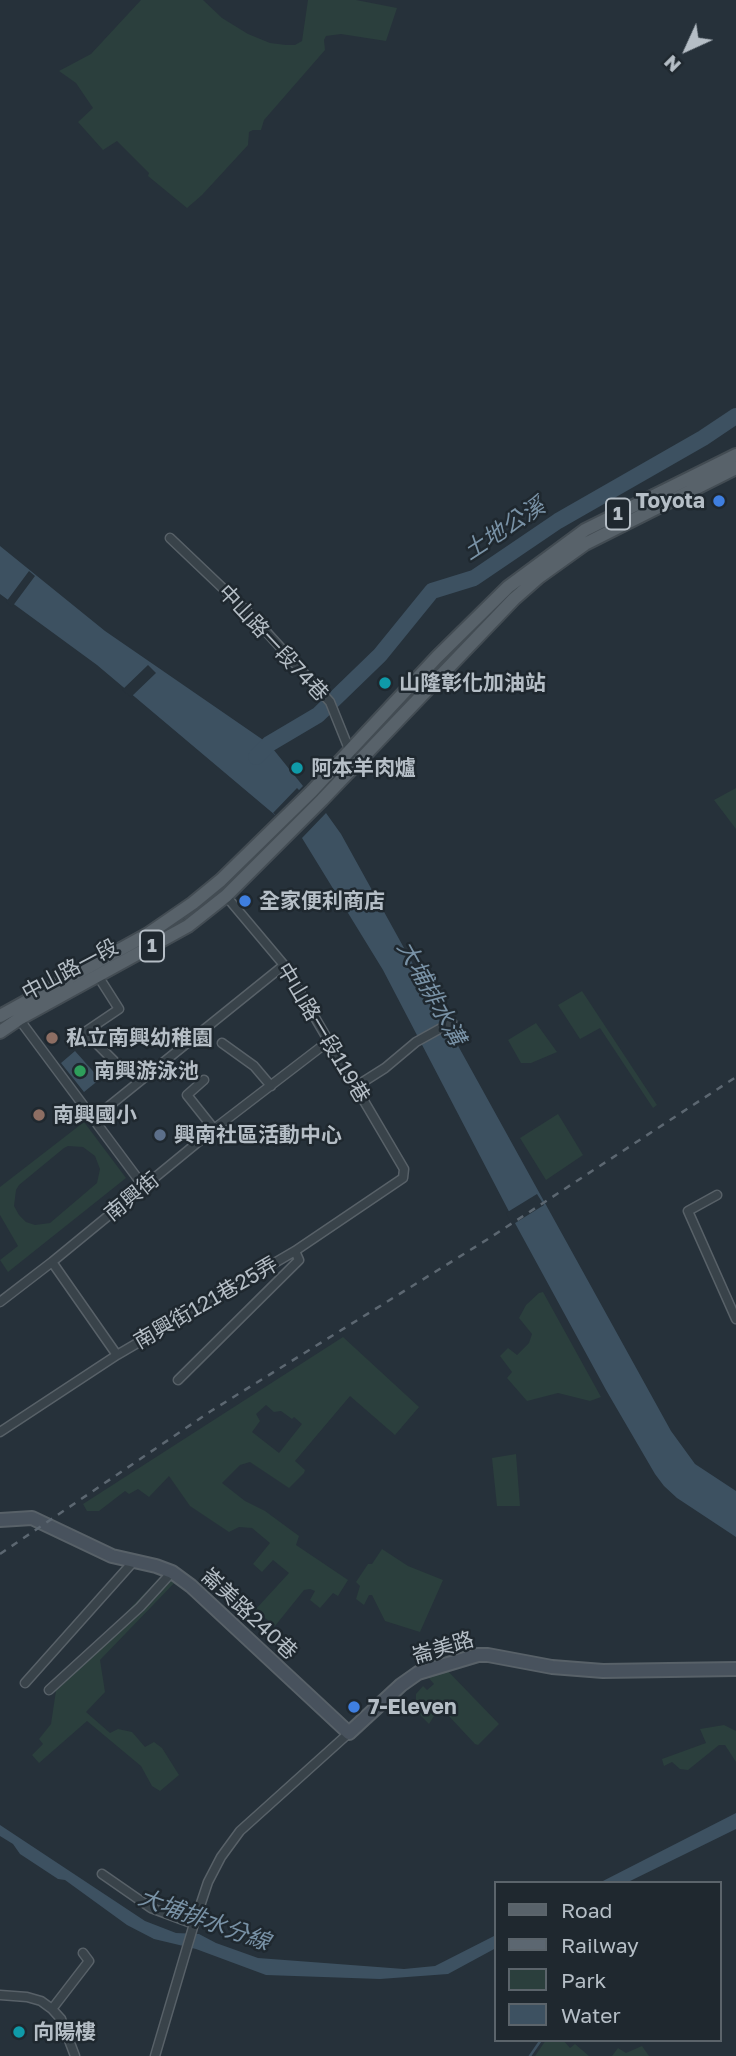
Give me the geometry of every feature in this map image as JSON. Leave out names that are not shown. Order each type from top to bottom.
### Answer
[{"type":"main road","name":"1","points":[[349,751],[437,657],[585,530],[736,455]]},
{"type":"main road","name":"1","points":[[355,764],[511,593],[539,577],[585,544],[736,468]]},
{"type":"main road","name":"中山路一段","points":[[0,1016],[148,934],[193,904],[277,826],[349,751]]},
{"type":"main road","name":"中山路一段","points":[[0,1032],[188,926],[226,896],[355,764]]},
{"type":"street","name":"中山路一段74巷","points":[[170,538],[251,615],[330,702],[355,764]]},
{"type":"street","name":"中山路一段119巷","points":[[226,896],[284,965],[404,1169],[403,1178]]},
{"type":"street","points":[[93,1119],[284,965]]},
{"type":"street","points":[[97,976],[119,1009],[86,1032],[114,1061]]},
{"type":"street","points":[[19,1019],[144,1187]]},
{"type":"street","points":[[355,1087],[385,1068],[416,1042],[450,1023]]},
{"type":"street","name":"南興街","points":[[0,1302],[214,1129],[330,1040]]},
{"type":"street","points":[[222,1043],[254,1066],[271,1086]]},
{"type":"street","points":[[204,1080],[187,1096],[214,1129]]},
{"type":"street","name":"南興街121巷25弄","points":[[0,1432],[117,1355],[295,1251],[403,1178]]},
{"type":"street","points":[[717,1195],[688,1212],[736,1319]]},
{"type":"street","name":"南興街121巷25弄","points":[[178,1380],[299,1260],[295,1251]]},
{"type":"street","points":[[52,1262],[117,1355]]},
{"type":"street","name":"崙美路240巷","points":[[0,1520],[32,1518],[112,1556],[172,1572],[191,1586],[349,1733]]},
{"type":"street","points":[[25,1683],[133,1562]]},
{"type":"street","points":[[49,1690],[140,1607],[172,1572]]},
{"type":"street","name":"崙美路","points":[[155,2056],[194,1924],[208,1882],[221,1857],[240,1831],[401,1685],[418,1674],[478,1655],[552,1667],[603,1671],[736,1669]]},
{"type":"street","points":[[102,1874],[151,1908],[194,1924]]},
{"type":"street","points":[[52,2009],[89,1961],[83,1953]]},
{"type":"street","points":[[0,1995],[27,1997],[41,2001],[52,2009],[61,2019],[75,2056]]},
{"type":"green space","points":[[141,0],[203,0],[222,18],[248,34],[270,43],[286,45],[295,45],[302,41],[308,0],[356,0],[397,8],[386,41],[341,34],[326,36],[325,50],[264,120],[261,130],[249,132],[248,145],[187,208],[148,176],[149,173],[117,141],[103,150],[78,122],[93,108],[76,83],[59,71],[91,54]]},
{"type":"green space","points":[[736,788],[736,829],[714,800]]},
{"type":"green space","points":[[582,991],[657,1105],[653,1108],[600,1028],[580,1039],[558,1005]]},
{"type":"green space","points":[[536,1023],[557,1052],[531,1063],[521,1063],[508,1040]]},
{"type":"green space","points":[[558,1114],[583,1155],[546,1180],[520,1138]]},
{"type":"green space","points":[[84,1122],[126,1178],[8,1272],[0,1260],[18,1246],[0,1215],[0,1187]],"holes":[[[83,1147],[95,1156],[100,1169],[97,1183],[50,1223],[35,1225],[26,1222],[14,1206],[19,1185],[64,1148]]]},
{"type":"green space","points":[[543,1292],[601,1397],[590,1401],[558,1393],[527,1401],[507,1378],[512,1372],[500,1356],[508,1348],[517,1355],[529,1343],[532,1334],[519,1318],[526,1305]]},
{"type":"green space","points":[[343,1337],[419,1407],[395,1435],[350,1396],[295,1461],[305,1470],[289,1488],[250,1462],[240,1465],[222,1483],[299,1536],[296,1545],[348,1580],[338,1596],[333,1593],[320,1608],[310,1600],[315,1591],[304,1590],[275,1626],[255,1610],[289,1573],[273,1560],[262,1572],[253,1564],[270,1543],[252,1528],[239,1527],[229,1532],[190,1506],[169,1476],[149,1497],[138,1489],[129,1494],[125,1491],[99,1511],[87,1511],[83,1504]],"holes":[[[266,1405],[274,1412],[281,1411],[302,1424],[279,1453],[252,1432],[260,1421],[256,1414]]]},
{"type":"green space","points":[[516,1454],[520,1506],[497,1506],[492,1458]]},
{"type":"green space","points":[[382,1549],[408,1566],[443,1580],[420,1632],[385,1621],[372,1595],[369,1595],[364,1605],[356,1599],[360,1586],[356,1582]]},
{"type":"green space","points":[[169,1568],[180,1577],[100,1660],[105,1692],[86,1712],[110,1733],[118,1729],[132,1732],[145,1747],[154,1742],[162,1748],[179,1775],[160,1791],[152,1786],[141,1766],[87,1721],[39,1763],[32,1755],[43,1744],[39,1739],[51,1724],[57,1684]]},
{"type":"green space","points":[[441,1664],[499,1724],[478,1745],[447,1714],[434,1716],[429,1724],[421,1716],[416,1694],[423,1686],[427,1690],[434,1684],[421,1669]]},
{"type":"green space","points":[[724,1725],[736,1731],[736,1762],[725,1745],[719,1745],[688,1770],[680,1769],[672,1762],[664,1766],[662,1759],[706,1743],[700,1729]]},
{"type":"green space","points":[[545,2042],[565,2042],[570,2048],[575,2044],[589,2056],[535,2056]]},
{"type":"green space","points":[[642,2046],[649,2056],[612,2056],[618,2048],[626,2053]]},
{"type":"water","points":[[0,546],[105,631],[269,744],[303,786],[275,815],[97,665],[0,594]]},
{"type":"water","points":[[326,813],[341,834],[671,1431],[695,1464],[736,1491],[736,1537],[677,1498],[664,1486],[606,1390],[516,1225],[383,970],[302,838]]},
{"type":"water","name":"南興游泳池","points":[[75,1051],[100,1079],[84,1092],[61,1063]]},
{"type":"water","points":[[736,1813],[736,1829],[630,1881],[603,1881]]},
{"type":"water","points":[[0,1825],[145,1921],[176,1933],[199,1934],[258,1958],[404,1969],[435,1966],[494,1936],[494,1949],[448,1974],[380,1979],[266,1975],[196,1949],[154,1939],[127,1925],[65,1880],[58,1879],[20,1854],[13,1844],[0,1836]]},
{"type":"pier","points":[[29,571],[35,576],[12,607],[6,602]]},
{"type":"pier","points":[[148,665],[156,673],[131,697],[122,690]]},
{"type":"pier","points":[[297,788],[302,793],[278,817],[273,813]]},
{"type":"pier","points":[[537,1194],[544,1205],[512,1225],[506,1213]]},
{"type":"waterway","name":"土地公溪","points":[[256,757],[269,744],[318,715],[380,655],[432,591],[474,578],[558,521],[703,438],[736,416]]},
{"type":"waterway","points":[[530,2056],[540,2042]]},
{"type":"railway","points":[[0,1554],[211,1411],[488,1239],[736,1077]]},
{"type":"place","name":"Toyota","points":[[719,501]]},
{"type":"place","name":"山隆彰化加油站","points":[[385,683]]},
{"type":"place","name":"阿本羊肉爐","points":[[297,768]]},
{"type":"place","name":"全家便利商店","points":[[245,901]]},
{"type":"place","name":"私立南興幼稚園","points":[[52,1038]]},
{"type":"place","name":"南興游泳池","points":[[80,1071]]},
{"type":"place","name":"南興國小","points":[[39,1115]]},
{"type":"place","name":"興南社區活動中心","points":[[160,1135]]},
{"type":"place","name":"7-Eleven","points":[[354,1707]]},
{"type":"place","name":"向陽樓","points":[[19,2032]]},
{"type":"water label","name":"大埔排水溝","points":[[431,993]]},
{"type":"water label","name":"大埔排水分線","points":[[204,1920]]}]
